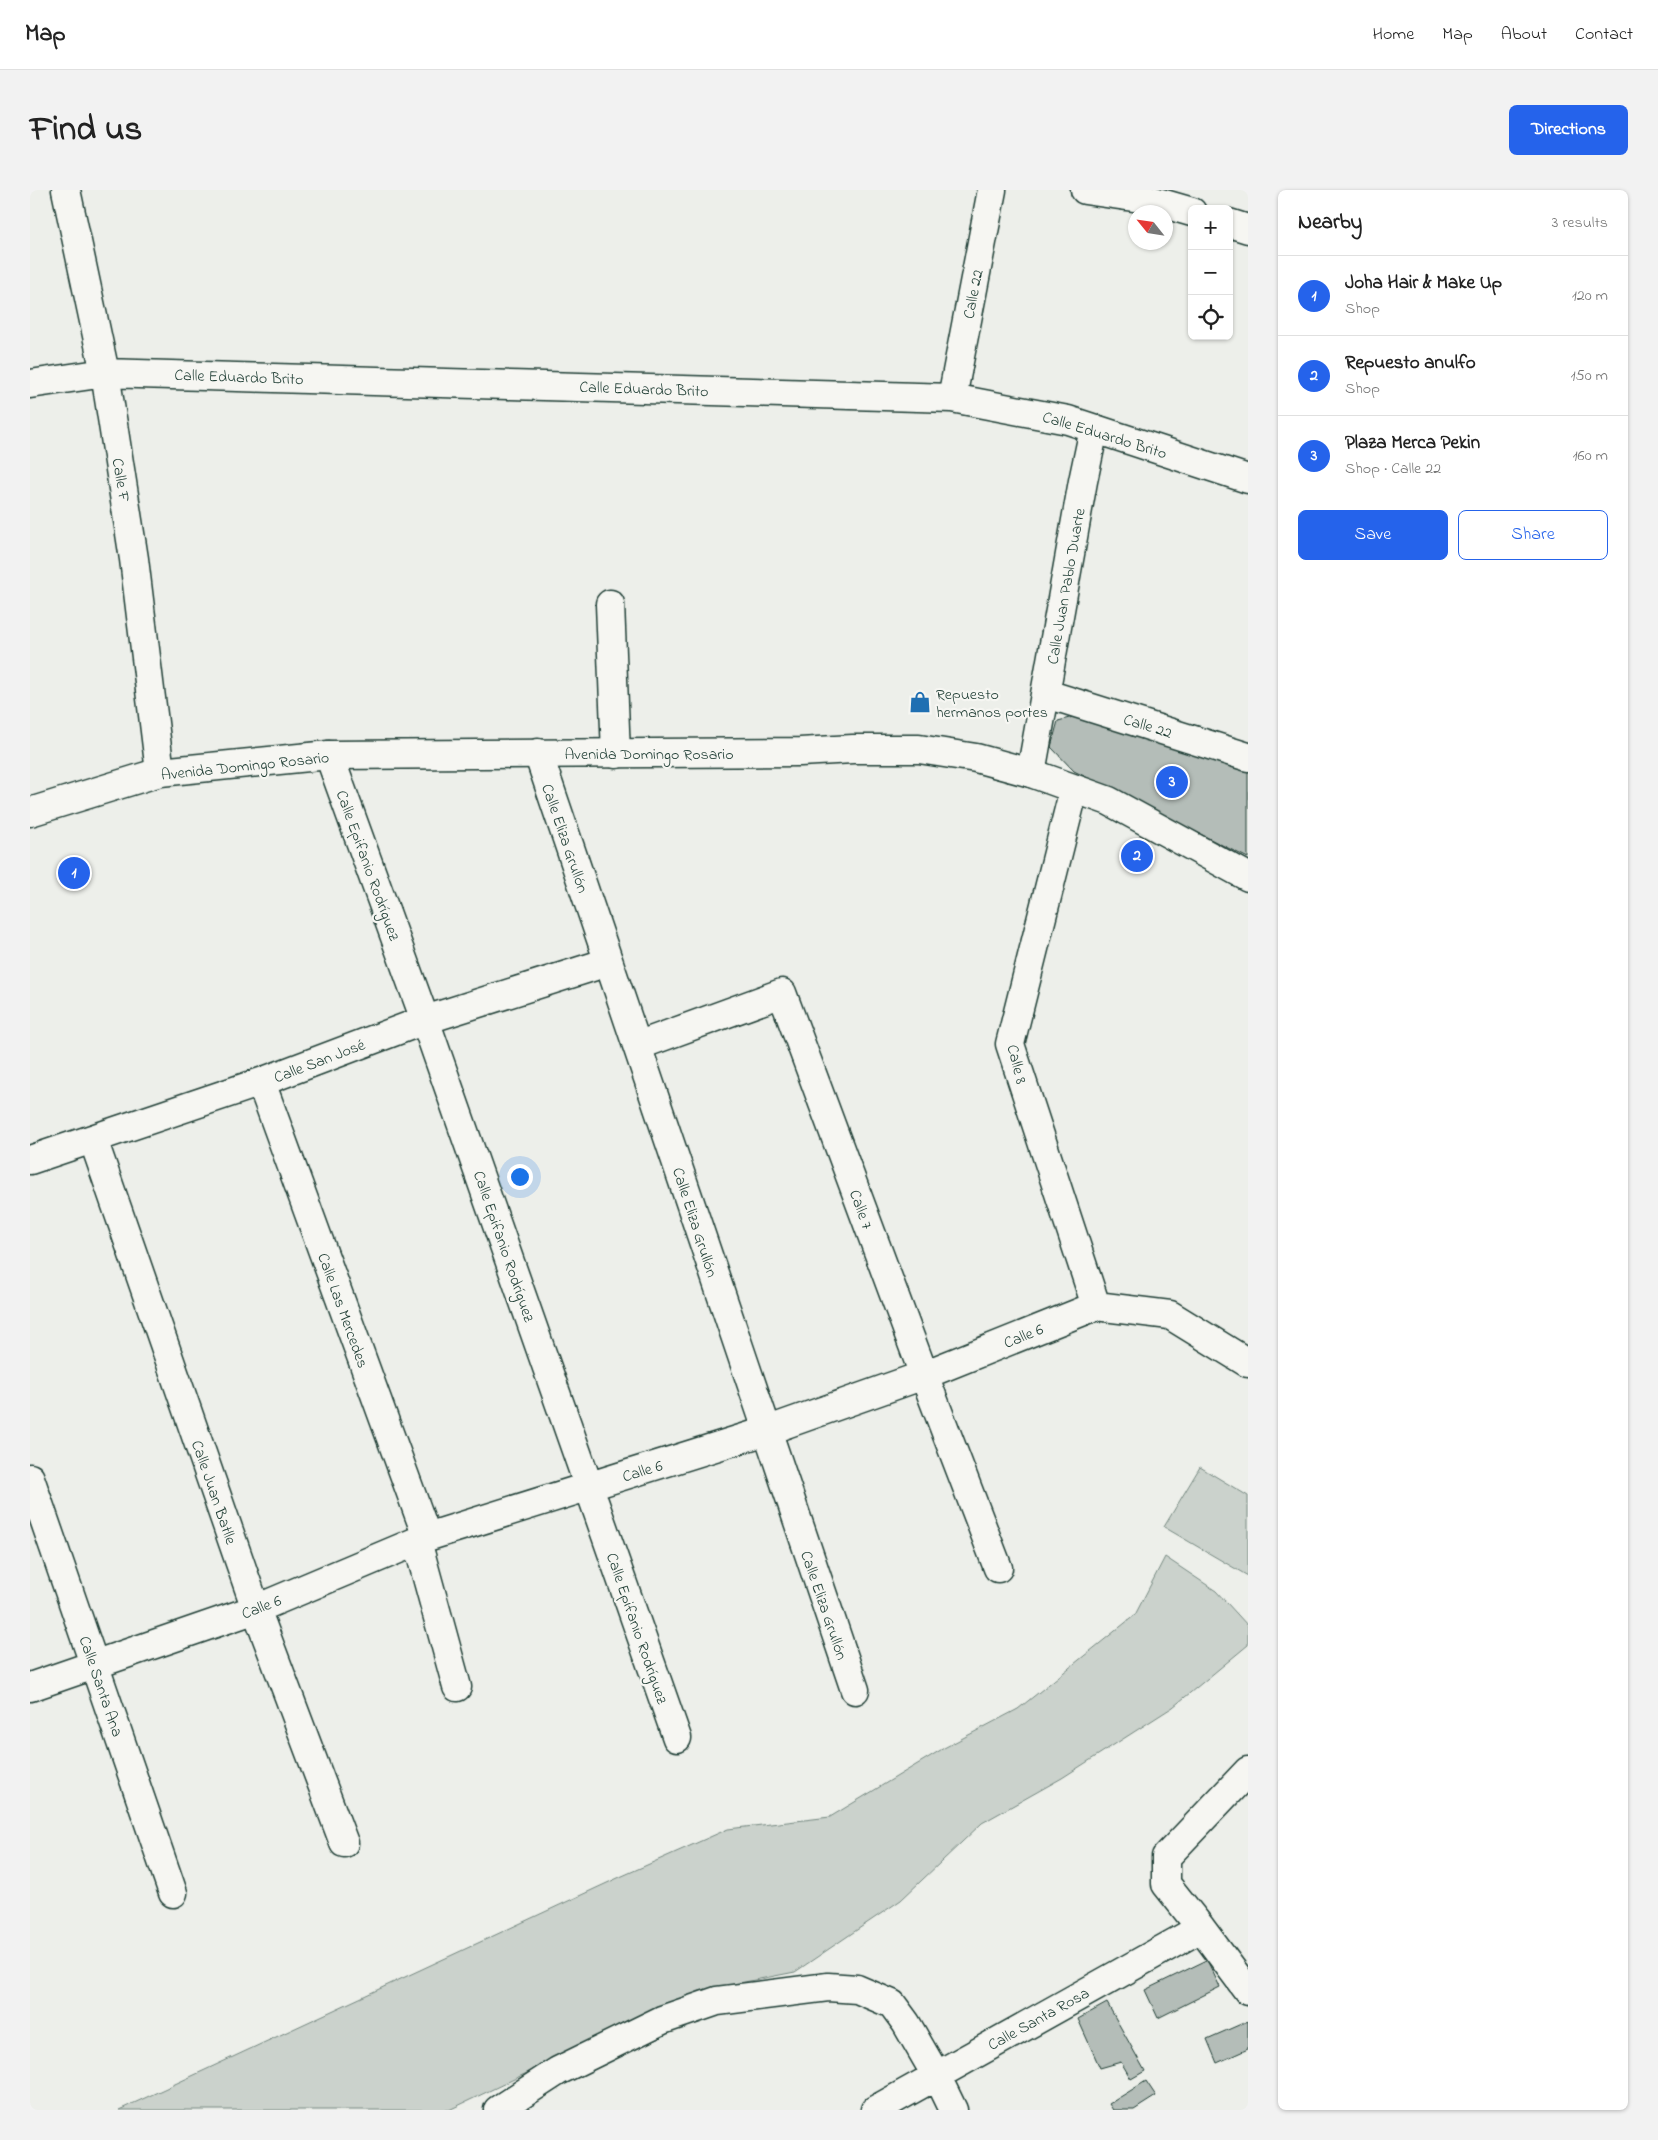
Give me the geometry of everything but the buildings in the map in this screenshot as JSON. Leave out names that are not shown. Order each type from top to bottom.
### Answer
[{"type":"street","name":"Calle F","points":[[66,190],[105,373],[134,559],[160,772]]},
{"type":"street","name":"Calle 22","points":[[952,398],[992,190]]},
{"type":"street","points":[[1085,190],[1147,199],[1188,211]]},
{"type":"street","points":[[1233,224],[1248,229]]},
{"type":"street","name":"Calle Eduardo Brito","points":[[30,384],[105,373],[952,398],[1068,420],[1248,479]]},
{"type":"street","name":"Calle Juan Pablo Duarte","points":[[1031,773],[1047,694],[1083,481],[1094,429]]},
{"type":"street","points":[[610,604],[616,754]]},
{"type":"street","name":"Calle 22","points":[[1047,694],[1248,757]]},
{"type":"street","name":"Avenida Domingo Rosario","points":[[30,812],[160,772],[329,755],[616,754],[919,749],[976,758],[1031,773],[1109,801],[1248,877]]},
{"type":"street","name":"Calle Eliza Grullón","points":[[538,753],[854,1690]]},
{"type":"street","name":"Calle Epifanio Rodríguez","points":[[329,755],[425,1020],[677,1738]]},
{"type":"street","name":"Calle 8","points":[[1074,789],[1010,1044],[1096,1306]]},
{"type":"street","name":"Calle San José","points":[[30,1160],[261,1082],[425,1020],[608,962]]},
{"type":"street","name":"Calle 7","points":[[637,1046],[782,993],[998,1568]]},
{"type":"street","name":"Calle Las Mercedes","points":[[261,1082],[422,1539],[457,1687]]},
{"type":"street","name":"Calle Juan Batlle","points":[[93,1139],[256,1609],[344,1843]]},
{"type":"street","name":"Calle 6","points":[[30,1687],[256,1609],[422,1539],[766,1431],[924,1375],[1096,1306],[1170,1315],[1248,1363]]},
{"type":"street","name":"Calle Santa Ana","points":[[30,1478],[173,1894]]},
{"type":"street","points":[[1248,1771],[1166,1857],[1166,1884],[1202,1928],[1248,1991]]},
{"type":"street","name":"Calle Santa Rosa","points":[[875,2110],[1202,1928]]},
{"type":"street","points":[[498,2110],[558,2071],[662,2020],[717,2001],[828,1987],[857,1989],[892,2004],[906,2023],[936,2075],[953,2110]]},
{"type":"shaded area","points":[[1200,1467],[1248,1496],[1248,1576],[1164,1527]]},
{"type":"shaded area","points":[[1165,1557],[1216,1591],[1248,1626],[1248,1645],[1173,1707],[1062,1778],[982,1823],[901,1900],[795,1972],[699,1991],[449,2110],[119,2110],[620,1877],[728,1829],[830,1817],[944,1748],[1018,1709],[1135,1615]]},
{"type":"place","name":"Repuesto hermanos portes","points":[[920,702]]},
{"type":"place","name":"Plaza Merca Pekin","points":[[1172,782]]},
{"type":"place","name":"Repuesto anulfo","points":[[1137,856]]},
{"type":"place","name":"Joha Hair & Make Up","points":[[74,873]]}]
